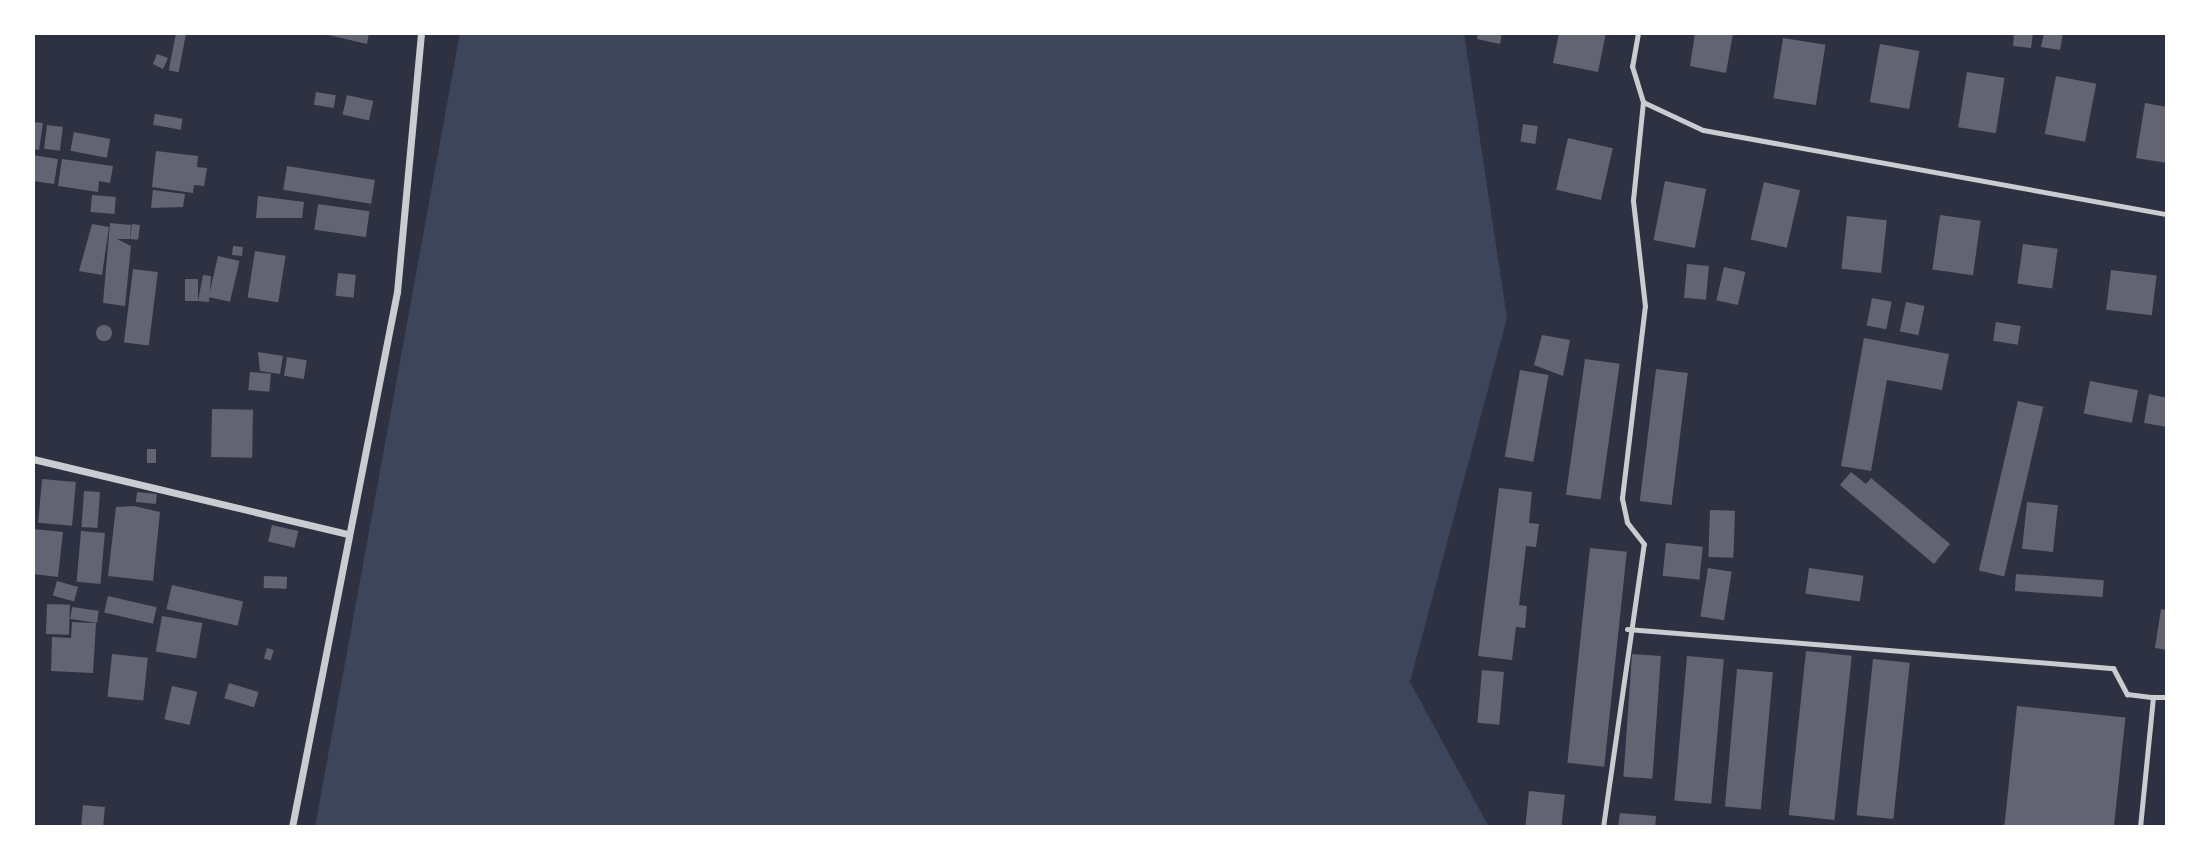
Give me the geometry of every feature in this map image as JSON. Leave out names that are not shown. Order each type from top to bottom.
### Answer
[{"type":"street","points":[[292,827],[397,292],[421,33]]},
{"type":"street","points":[[33,459],[348,534]]},
{"type":"lane","points":[[1602,827],[1627,629],[1644,544],[1627,522],[1622,498],[1645,306],[1633,200],[1643,102],[1632,66],[1637,33]]},
{"type":"lane","points":[[1643,102],[1703,130],[2167,214]]},
{"type":"lane","points":[[1627,629],[2113,668],[2127,694],[2167,697]]},
{"type":"lane","points":[[2140,827],[2153,697]]},
{"type":"shaded area","points":[[460,33],[1464,33],[1507,318],[1410,682],[1489,827],[315,827]]},
{"type":"building","points":[[176,33],[186,35],[179,72],[169,70]]},
{"type":"building","points":[[320,33],[369,33],[367,44]]},
{"type":"building","points":[[1478,33],[1502,33],[1500,44],[1477,39]]},
{"type":"building","points":[[1559,33],[1606,33],[1598,72],[1553,63]]},
{"type":"building","points":[[1695,33],[1733,33],[1726,73],[1690,66]]},
{"type":"building","points":[[2014,33],[2033,33],[2031,48],[2013,46]]},
{"type":"building","points":[[2044,33],[2063,33],[2060,50],[2041,47]]},
{"type":"building","points":[[1783,38],[1825,45],[1816,105],[1773,98]]},
{"type":"building","points":[[1880,44],[1919,51],[1909,109],[1870,102]]},
{"type":"building","points":[[157,54],[168,58],[163,69],[153,64]]},
{"type":"building","points":[[1967,72],[2005,78],[1996,133],[1958,127]]},
{"type":"building","points":[[2056,76],[2096,84],[2085,142],[2045,134]]},
{"type":"building","points":[[316,92],[336,95],[334,108],[314,105]]},
{"type":"building","points":[[347,95],[373,101],[369,121],[343,114]]},
{"type":"building","points":[[2145,103],[2167,107],[2167,163],[2136,158]]},
{"type":"building","points":[[155,114],[183,119],[181,130],[153,125]]},
{"type":"building","points":[[33,122],[43,123],[39,150],[33,149]]},
{"type":"building","points":[[1523,124],[1538,126],[1535,144],[1520,142]]},
{"type":"building","points":[[47,125],[63,127],[60,151],[44,149]]},
{"type":"building","points":[[74,132],[110,139],[107,158],[70,151]]},
{"type":"building","points":[[1568,138],[1613,148],[1601,200],[1556,190]]},
{"type":"building","points":[[156,151],[198,156],[197,167],[207,168],[204,186],[194,185],[193,193],[152,187]]},
{"type":"building","points":[[33,155],[58,159],[54,184],[33,181]]},
{"type":"building","points":[[62,159],[113,166],[110,183],[99,181],[98,192],[58,186]]},
{"type":"building","points":[[287,166],[375,180],[371,204],[283,190]]},
{"type":"building","points":[[1665,181],[1706,189],[1695,248],[1654,240]]},
{"type":"building","points":[[1764,182],[1800,190],[1787,248],[1751,239]]},
{"type":"building","points":[[153,190],[185,194],[183,207],[151,208]]},
{"type":"building","points":[[92,195],[116,197],[114,214],[91,212]]},
{"type":"building","points":[[258,196],[304,202],[302,218],[256,218]]},
{"type":"building","points":[[318,204],[369,211],[366,237],[314,230]]},
{"type":"building","points":[[1940,215],[1981,221],[1973,275],[1932,269]]},
{"type":"building","points":[[1847,216],[1887,220],[1881,273],[1841,269]]},
{"type":"building","points":[[110,223],[131,225],[130,239],[117,239],[131,246],[125,306],[103,303]]},
{"type":"building","points":[[92,224],[109,227],[102,275],[79,271]]},
{"type":"building","points":[[132,224],[140,225],[138,240],[130,239]]},
{"type":"building","points":[[2023,244],[2058,249],[2052,288],[2017,284]]},
{"type":"building","points":[[233,246],[243,247],[242,256],[232,255]]},
{"type":"building","points":[[255,251],[286,256],[278,302],[248,297]]},
{"type":"building","points":[[218,256],[239,261],[230,302],[209,297]]},
{"type":"building","points":[[1687,264],[1709,266],[1706,300],[1684,298]]},
{"type":"building","points":[[1724,267],[1745,272],[1738,305],[1716,300]]},
{"type":"building","points":[[133,269],[158,272],[149,345],[124,342]]},
{"type":"building","points":[[2111,270],[2157,276],[2152,315],[2106,310]]},
{"type":"building","points":[[338,273],[356,275],[353,298],[336,296]]},
{"type":"building","points":[[203,275],[211,276],[209,302],[198,301]]},
{"type":"building","points":[[185,279],[198,279],[198,301],[185,301]]},
{"type":"building","points":[[1872,298],[1892,302],[1886,329],[1867,325]]},
{"type":"building","points":[[1906,302],[1925,306],[1918,335],[1900,331]]},
{"type":"building","points":[[1996,322],[2021,326],[2018,345],[1993,341]]},
{"type":"building","points":[[101,325],[107,325],[112,333],[110,339],[101,341],[96,336],[96,330]]},
{"type":"building","points":[[1542,335],[1570,340],[1563,376],[1534,365]]},
{"type":"building","points":[[1864,338],[1949,354],[1942,390],[1887,380],[1871,471],[1841,466]]},
{"type":"building","points":[[258,352],[283,356],[280,374],[260,371]]},
{"type":"building","points":[[287,357],[307,360],[304,379],[284,376]]},
{"type":"building","points":[[1585,359],[1620,364],[1601,500],[1566,495]]},
{"type":"building","points":[[1656,369],[1688,373],[1672,505],[1640,501]]},
{"type":"building","points":[[1520,370],[1549,375],[1533,462],[1505,457]]},
{"type":"building","points":[[250,372],[271,374],[269,392],[248,390]]},
{"type":"building","points":[[2090,381],[2138,390],[2132,423],[2084,413]]},
{"type":"building","points":[[2149,394],[2167,398],[2167,427],[2144,423]]},
{"type":"building","points":[[2018,401],[2043,407],[2004,576],[1979,571]]},
{"type":"building","points":[[212,409],[253,410],[252,458],[211,457]]},
{"type":"building","points":[[147,449],[156,449],[156,463],[147,463]]},
{"type":"building","points":[[1851,472],[1866,484],[1871,478],[1950,544],[1934,564],[1840,485]]},
{"type":"building","points":[[42,479],[76,482],[72,526],[38,523]]},
{"type":"building","points":[[1499,488],[1532,492],[1529,523],[1539,524],[1536,547],[1526,546],[1519,605],[1527,606],[1525,628],[1516,627],[1512,660],[1478,656]]},
{"type":"building","points":[[84,491],[100,492],[97,528],[81,527]]},
{"type":"building","points":[[137,492],[157,494],[156,504],[136,502]]},
{"type":"building","points":[[2027,502],[2058,505],[2053,552],[2022,549]]},
{"type":"building","points":[[134,506],[160,512],[153,581],[108,576],[116,507]]},
{"type":"building","points":[[1710,510],[1735,511],[1733,558],[1708,557]]},
{"type":"building","points":[[272,525],[298,531],[294,548],[268,542]]},
{"type":"building","points":[[33,529],[63,532],[58,577],[33,574]]},
{"type":"building","points":[[81,531],[105,533],[100,584],[77,582]]},
{"type":"building","points":[[1666,543],[1703,547],[1699,580],[1663,576]]},
{"type":"building","points":[[1590,548],[1627,552],[1604,767],[1567,763]]},
{"type":"building","points":[[1708,568],[1732,572],[1724,620],[1700,616]]},
{"type":"building","points":[[1809,568],[1863,576],[1860,601],[1805,594]]},
{"type":"building","points":[[2016,574],[2104,580],[2103,597],[2015,591]]},
{"type":"building","points":[[264,576],[287,577],[287,589],[264,588]]},
{"type":"building","points":[[57,581],[78,587],[74,601],[53,595]]},
{"type":"building","points":[[172,585],[243,601],[238,626],[166,609]]},
{"type":"building","points":[[108,596],[157,607],[153,624],[104,613]]},
{"type":"building","points":[[47,604],[70,605],[69,635],[46,634]]},
{"type":"building","points":[[72,607],[99,611],[97,623],[70,619]]},
{"type":"building","points":[[2161,609],[2167,610],[2167,650],[2155,648]]},
{"type":"building","points":[[162,616],[202,623],[196,659],[156,651]]},
{"type":"building","points":[[72,622],[96,623],[93,673],[51,671],[52,637],[71,638]]},
{"type":"building","points":[[267,648],[274,650],[271,661],[264,659]]},
{"type":"building","points":[[1806,651],[1852,656],[1835,820],[1789,815]]},
{"type":"building","points":[[112,654],[148,658],[143,701],[108,697]]},
{"type":"building","points":[[1632,654],[1661,656],[1652,779],[1623,777]]},
{"type":"building","points":[[1687,656],[1724,659],[1711,804],[1674,800]]},
{"type":"building","points":[[1873,659],[1910,663],[1893,819],[1857,815]]},
{"type":"building","points":[[1737,669],[1773,672],[1761,810],[1725,806]]},
{"type":"building","points":[[1482,670],[1504,672],[1499,725],[1477,723]]},
{"type":"building","points":[[229,683],[259,692],[254,707],[224,698]]},
{"type":"building","points":[[172,686],[197,692],[190,725],[164,719]]},
{"type":"building","points":[[2017,706],[2125,717],[2114,827],[2004,827]]},
{"type":"building","points":[[1529,791],[1565,795],[1561,827],[1525,827]]},
{"type":"building","points":[[83,805],[105,807],[103,827],[81,827]]},
{"type":"building","points":[[1620,813],[1656,816],[1655,827],[1618,827]]}]
